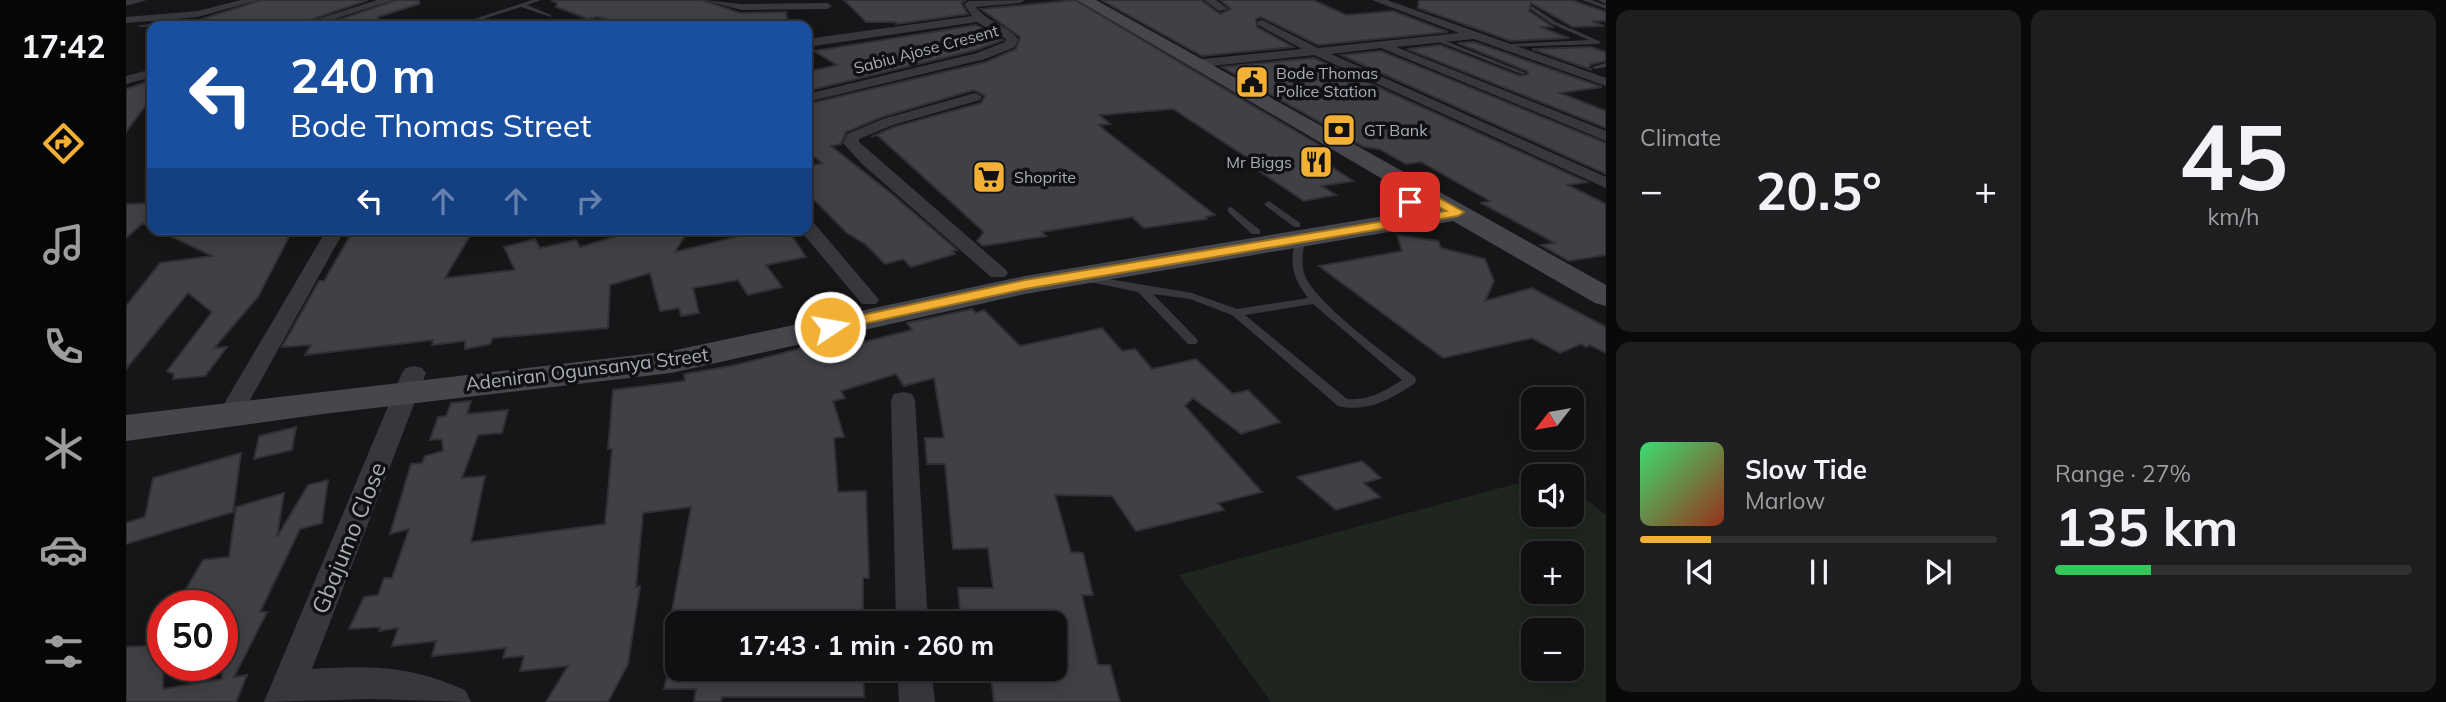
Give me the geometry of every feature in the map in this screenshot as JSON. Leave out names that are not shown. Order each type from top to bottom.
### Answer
[{"type":"main road","points":[[1085,0],[1193,64],[1606,297]]},
{"type":"main road","points":[[1390,174],[1382,218],[1528,254]]},
{"type":"main road","name":"Adeniran Ogunsanya Street","points":[[1382,218],[1430,197]]},
{"type":"main road","name":"Adeniran Ogunsanya Street","points":[[410,383],[644,348],[998,273],[1097,267],[1382,218],[1458,212]]},
{"type":"main road","name":"Adeniran Ogunsanya Street","points":[[126,406],[236,402],[410,383],[671,362],[1256,232],[1299,233]]},
{"type":"main road","name":"Adeniran Ogunsanya Street","points":[[126,428],[236,402]]},
{"type":"street","points":[[126,3],[142,0]]},
{"type":"street","points":[[126,20],[198,14],[253,0]]},
{"type":"street","points":[[319,21],[388,0]]},
{"type":"street","points":[[709,0],[741,7],[827,3],[835,21],[855,34]]},
{"type":"street","points":[[965,2],[1020,0]]},
{"type":"street","points":[[1209,0],[1223,9]]},
{"type":"street","points":[[1377,0],[1606,82]]},
{"type":"street","points":[[965,2],[979,18]]},
{"type":"street","points":[[812,42],[979,18]]},
{"type":"street","name":"Sabiu Ajose Cresent","points":[[812,98],[958,62],[1001,50],[1011,44],[1012,39],[1006,32],[979,18]]},
{"type":"street","points":[[1262,23],[1315,51],[1606,183]]},
{"type":"street","points":[[1193,64],[1476,35]]},
{"type":"street","points":[[1379,45],[1606,136]]},
{"type":"street","points":[[126,80],[147,74]]},
{"type":"street","points":[[975,97],[888,122],[852,136],[850,143],[998,273]]},
{"type":"street","points":[[812,233],[869,300]]},
{"type":"street","points":[[236,402],[333,235]]},
{"type":"street","name":"Gbajumo Close","points":[[286,694],[410,383]]},
{"type":"street","points":[[903,400],[912,611]]},
{"type":"street","points":[[915,681],[917,702]]},
{"type":"street","points":[[286,694],[383,682],[442,695],[453,702]]},
{"type":"lane","points":[[471,21],[538,0]]},
{"type":"lane","points":[[1585,0],[1606,7]]},
{"type":"lane","points":[[521,5],[549,16]]},
{"type":"lane","points":[[1509,46],[1598,42],[1555,23],[1532,8]]},
{"type":"lane","points":[[1436,39],[1523,73]]},
{"type":"lane","points":[[1595,67],[1606,65]]},
{"type":"lane","points":[[1097,267],[1142,289],[1192,296],[1236,313],[1343,403],[1357,406],[1375,400],[1410,380],[1315,300],[1299,279],[1295,266],[1299,233],[1269,204]]},
{"type":"lane","points":[[1231,210],[1256,232]]},
{"type":"lane","points":[[1142,289],[1192,341]]},
{"type":"lane","points":[[1236,313],[1315,300]]},
{"type":"shaded area","points":[[1521,482],[1521,527],[1584,527],[1584,498],[1606,515],[1606,702],[1271,702],[1179,575]]},
{"type":"building","points":[[261,0],[368,0],[307,21],[189,21]]},
{"type":"building","points":[[396,0],[419,0],[419,4],[378,17],[379,21],[335,21]]},
{"type":"building","points":[[551,0],[702,0],[740,13],[786,12],[788,21],[588,19],[556,7],[557,3]]},
{"type":"building","points":[[844,0],[966,0],[961,3],[968,14],[896,24],[866,22]]},
{"type":"building","points":[[1075,0],[1331,152],[1312,154],[1353,181],[1322,186],[1336,195],[1304,201],[1256,169],[1263,168],[1173,109],[1100,115],[1110,124],[1099,125],[1107,132],[1215,215],[1206,217],[1207,219],[1144,228],[1132,217],[1042,232],[1046,236],[983,246],[977,241],[984,232],[877,135],[871,137],[894,127],[981,103],[985,96],[974,90],[882,117],[846,132],[841,144],[831,146],[957,250],[952,251],[955,254],[911,267],[903,259],[885,264],[865,244],[847,233],[812,198],[812,166],[822,163],[812,155],[812,103],[986,62],[1016,49],[1020,37],[981,9]]},
{"type":"building","points":[[1101,0],[1201,0],[1220,14],[1231,9],[1220,0],[1313,0],[1346,15],[1393,11],[1448,32],[1318,45],[1261,17],[1256,19],[1257,27],[1293,47],[1202,56]]},
{"type":"building","points":[[1419,0],[1572,0],[1606,12],[1606,21],[1592,21],[1604,26],[1573,27],[1531,3],[1529,11],[1553,27],[1540,27],[1569,38],[1511,41],[1418,8]]},
{"type":"building","points":[[976,25],[1003,40],[976,50],[812,90],[812,71],[837,65],[814,51]]},
{"type":"building","points":[[1474,42],[1602,87],[1560,93],[1606,111],[1606,128],[1407,49],[1440,45],[1520,76],[1528,74],[1527,71],[1458,43]]},
{"type":"building","points":[[1591,47],[1606,52],[1606,61],[1591,64],[1589,68],[1592,70],[1532,49]]},
{"type":"building","points":[[1381,51],[1606,143],[1606,174],[1341,55]]},
{"type":"building","points":[[1314,58],[1587,182],[1568,185],[1606,204],[1606,255],[1569,261],[1541,245],[1555,243],[1481,203],[1490,201],[1421,162],[1406,164],[1379,149],[1364,147],[1222,67]]},
{"type":"building","points":[[147,82],[147,104],[126,132],[126,89]]},
{"type":"building","points":[[147,203],[147,225],[143,223],[126,238],[126,204]]},
{"type":"building","points":[[168,235],[290,235],[258,297],[214,348],[227,347],[205,376],[173,379],[174,374],[167,371],[212,312],[188,293],[126,369],[126,306],[160,263],[212,256]]},
{"type":"building","points":[[351,235],[470,235],[445,278],[515,270],[504,247],[535,239],[540,248],[576,240],[580,247],[621,235],[685,235],[675,252],[744,235],[791,235],[806,257],[766,265],[782,287],[748,295],[738,280],[693,288],[699,313],[681,316],[679,308],[660,311],[650,273],[610,285],[608,328],[493,338],[490,344],[465,349],[465,341],[432,345],[433,340],[305,355],[311,345],[282,347],[319,281],[324,281]]},
{"type":"building","points":[[1397,235],[1438,241],[1441,248],[1485,259],[1494,281],[1485,301],[1532,288],[1606,327],[1606,353],[1590,345],[1586,347],[1581,344],[1560,353],[1532,338],[1443,358],[1319,266],[1402,251]]},
{"type":"building","points":[[972,309],[976,313],[984,310],[1020,346],[1102,328],[1122,351],[1135,349],[1152,369],[1196,359],[1233,394],[1248,390],[1280,422],[1241,434],[1193,398],[1185,406],[1262,492],[1218,503],[1224,510],[1136,531],[1112,496],[1055,495],[1071,552],[1083,553],[1093,595],[1082,595],[1098,665],[1110,665],[1120,702],[994,702],[992,681],[1067,681],[1067,611],[960,611],[958,588],[993,588],[988,548],[953,549],[945,464],[927,464],[925,438],[944,438],[934,378],[904,386],[896,374],[841,391],[845,398],[833,401],[844,437],[834,438],[838,492],[866,491],[869,578],[863,578],[863,611],[672,611],[691,507],[643,513],[636,587],[640,586],[628,664],[608,702],[546,702],[568,666],[520,671],[524,656],[503,658],[506,648],[432,656],[436,641],[392,646],[398,628],[379,631],[380,627],[349,629],[364,597],[378,595],[384,578],[392,578],[409,529],[390,534],[411,464],[422,463],[425,456],[443,451],[442,439],[430,440],[438,417],[446,416],[451,403],[471,401],[467,414],[508,410],[502,433],[478,435],[462,478],[485,476],[471,542],[605,524],[612,449],[608,449],[613,390],[685,381],[684,374],[731,366],[854,335],[860,343],[912,330],[907,323]]},
{"type":"building","points":[[296,427],[292,450],[254,459],[259,436]]},
{"type":"building","points":[[241,453],[233,512],[126,544],[126,523],[145,517],[153,478]]},
{"type":"building","points":[[1362,461],[1381,478],[1364,483],[1380,497],[1336,510],[1297,477]]},
{"type":"building","points":[[328,480],[322,523],[300,529],[260,612],[267,612],[238,669],[238,590],[185,590],[203,560],[229,557],[236,507],[284,493],[277,537],[308,485]]},
{"type":"building","points":[[147,646],[147,681],[163,681],[163,689],[210,681],[238,681],[238,676],[247,675],[236,702],[126,702],[126,647]]},
{"type":"building","points":[[666,681],[863,681],[864,697],[722,697],[721,702],[694,702],[696,689],[664,689]]},
{"type":"place","name":"Bode Thomas Police Station","points":[[1252,82]]},
{"type":"place","name":"GT Bank","points":[[1339,130]]},
{"type":"place","name":"Mr Biggs","points":[[1316,162]]},
{"type":"place","name":"Shoprite","points":[[989,177]]},
{"type":"route","points":[[830,327],[1025,285],[1458,212],[1430,197],[1410,202]]}]
